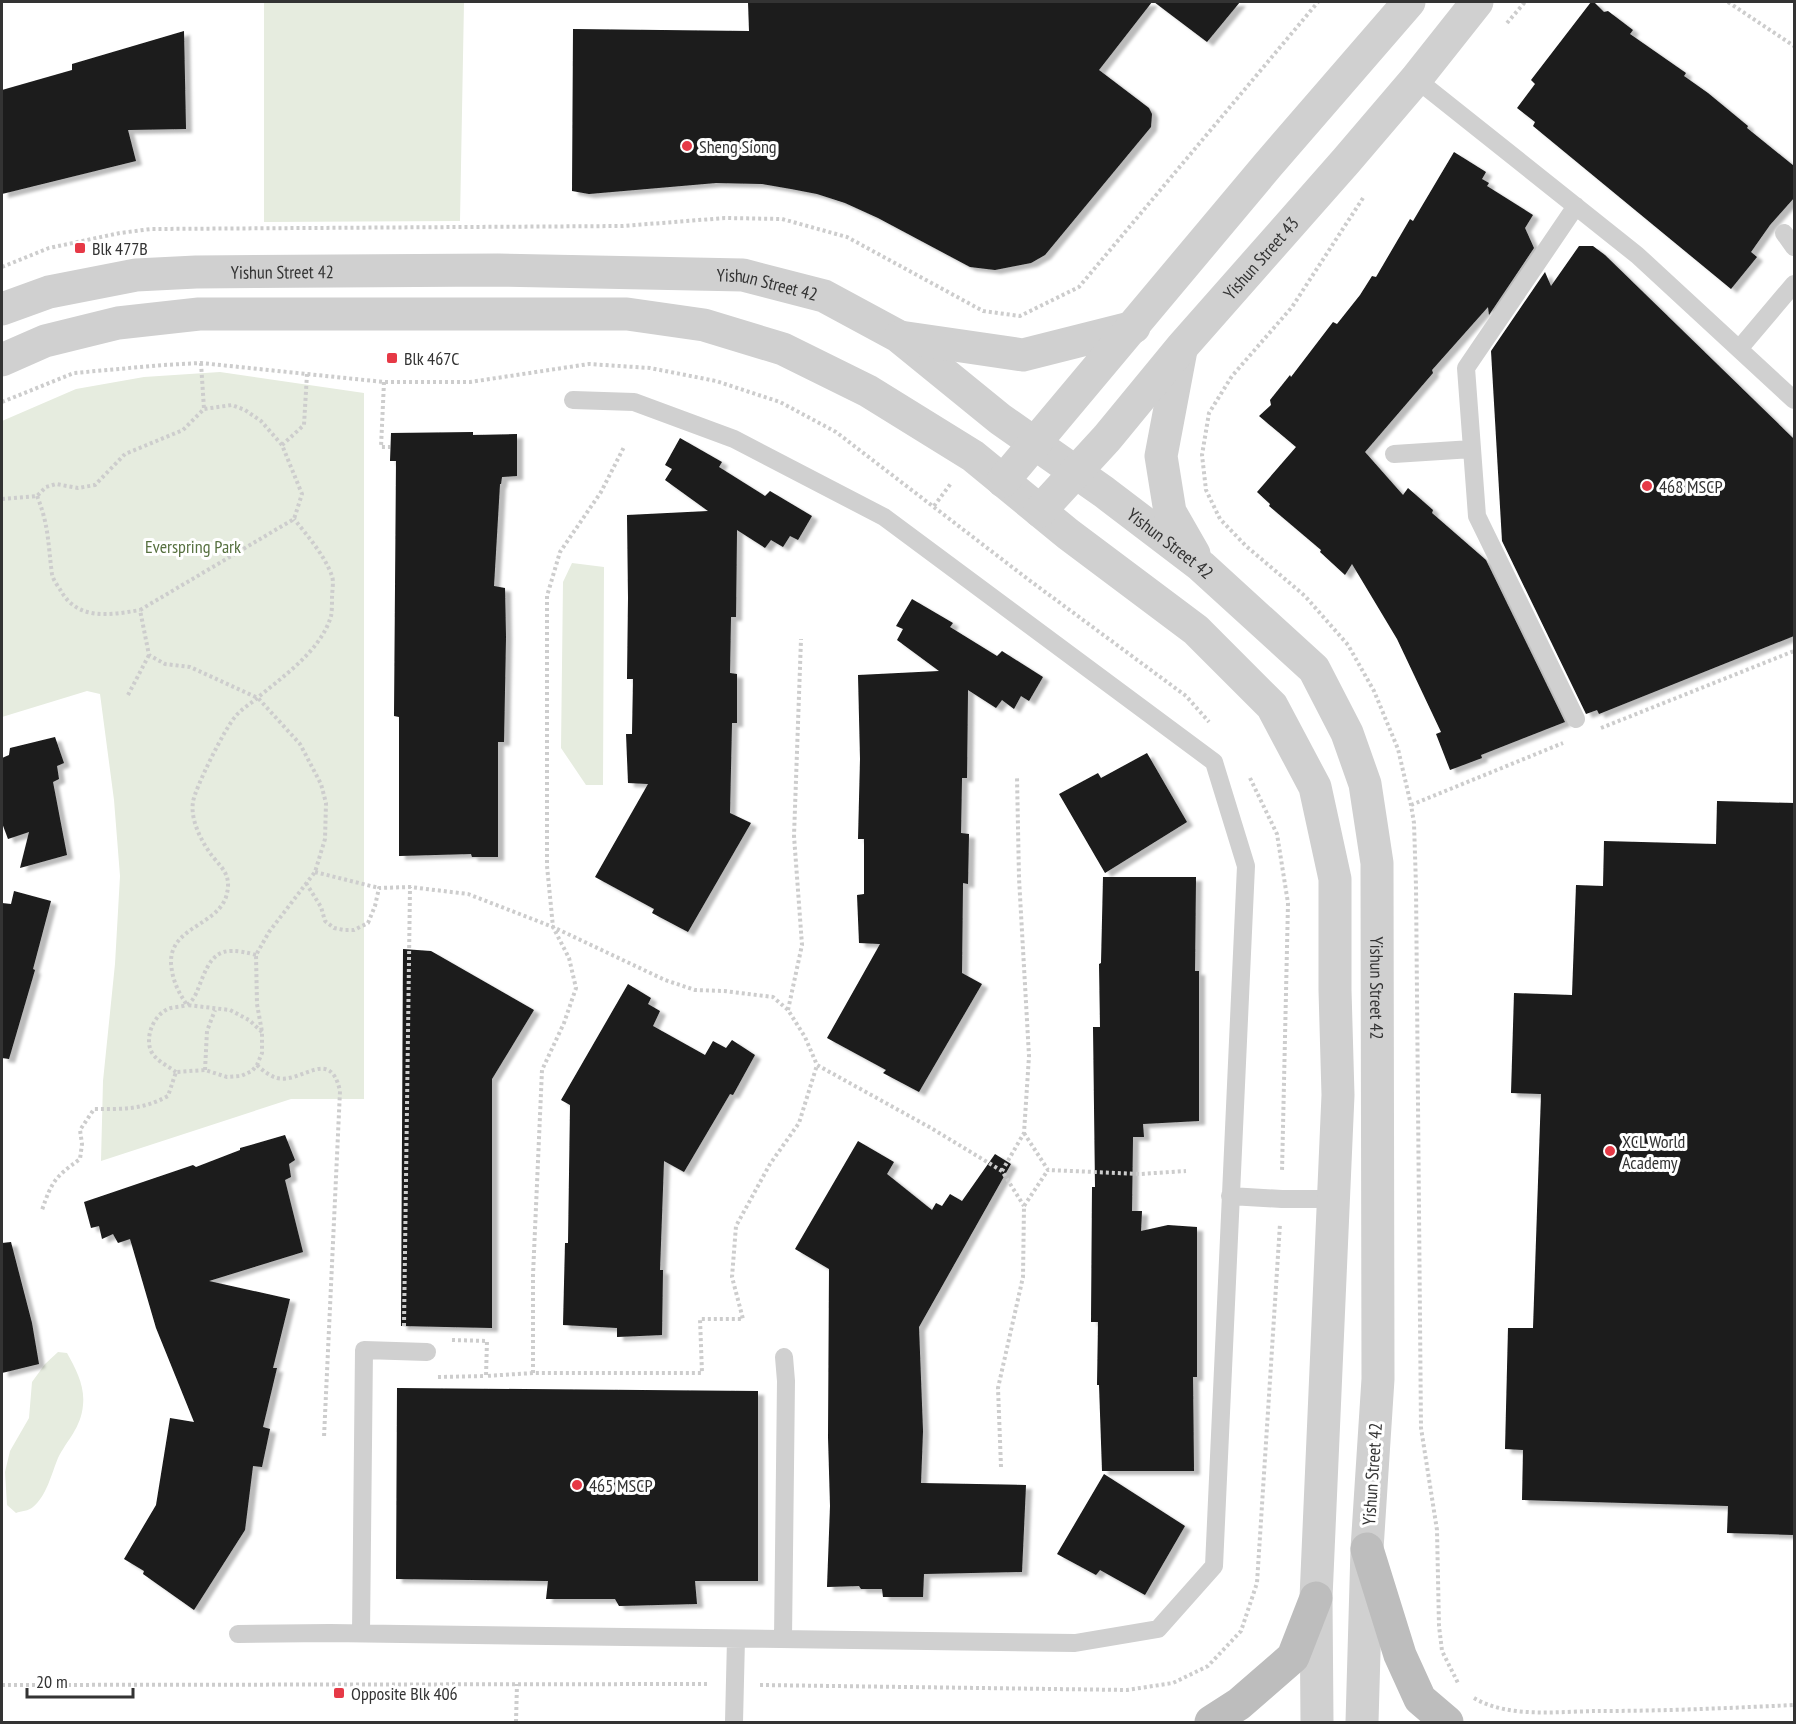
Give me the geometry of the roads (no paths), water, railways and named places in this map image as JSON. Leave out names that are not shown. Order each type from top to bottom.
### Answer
[{"type":"main road","points":[[1367,1549],[1400,1655],[1420,1699],[1447,1722]]},
{"type":"main road","points":[[1211,1722],[1239,1704],[1293,1657],[1316,1598]]},
{"type":"street","points":[[1004,481],[1267,166],[1409,2]]},
{"type":"street","name":"Yishun Street 43","points":[[1040,511],[1107,438],[1181,348],[1416,79],[1477,2]]},
{"type":"street","name":"Yishun Street 42","points":[[2,309],[49,292],[136,275],[326,271],[498,270],[742,275],[824,296],[898,336],[1000,419],[1201,566],[1314,669],[1347,733],[1365,784],[1377,863],[1378,1379],[1367,1549],[1362,1722]]},
{"type":"street","points":[[2,360],[45,341],[118,323],[199,314],[627,314],[704,325],[783,349],[868,391],[972,456],[1196,630],[1272,706],[1315,787],[1335,879],[1338,1095],[1316,1598],[1317,1722]]},
{"type":"street","points":[[898,336],[1023,355],[1134,327]]},
{"type":"street","points":[[1181,348],[1161,456],[1170,512],[1201,566]]},
{"type":"lane","points":[[1416,79],[1636,255],[1794,400]]},
{"type":"lane","points":[[1575,719],[1477,516],[1466,369],[1576,206]]},
{"type":"lane","points":[[1739,349],[1794,284]]},
{"type":"lane","points":[[238,1634],[361,1633],[1075,1643],[1158,1629],[1214,1566],[1246,866],[1214,762],[884,517],[734,439],[634,402],[573,400]]},
{"type":"lane","points":[[1394,454],[1472,449]]},
{"type":"lane","points":[[1230,1196],[1334,1199]]},
{"type":"lane","points":[[361,1633],[364,1350],[427,1352]]},
{"type":"lane","points":[[783,1639],[786,1381],[784,1357]]},
{"type":"lane","points":[[734,1722],[736,1639]]},
{"type":"place","name":"Sheng Siong","points":[[687,146]]},
{"type":"place","name":"Blk 477B","points":[[80,248]]},
{"type":"place","name":"Blk 467C","points":[[392,358]]},
{"type":"place","name":"468 MSCP","points":[[1647,486]]},
{"type":"place","name":"XCL World Academy","points":[[1610,1151]]},
{"type":"place","name":"465 MSCP","points":[[577,1485]]},
{"type":"place","name":"Opposite Blk 406","points":[[339,1693]]},
{"type":"park label","name":"Everspring Park","points":[[193,546]]}]
